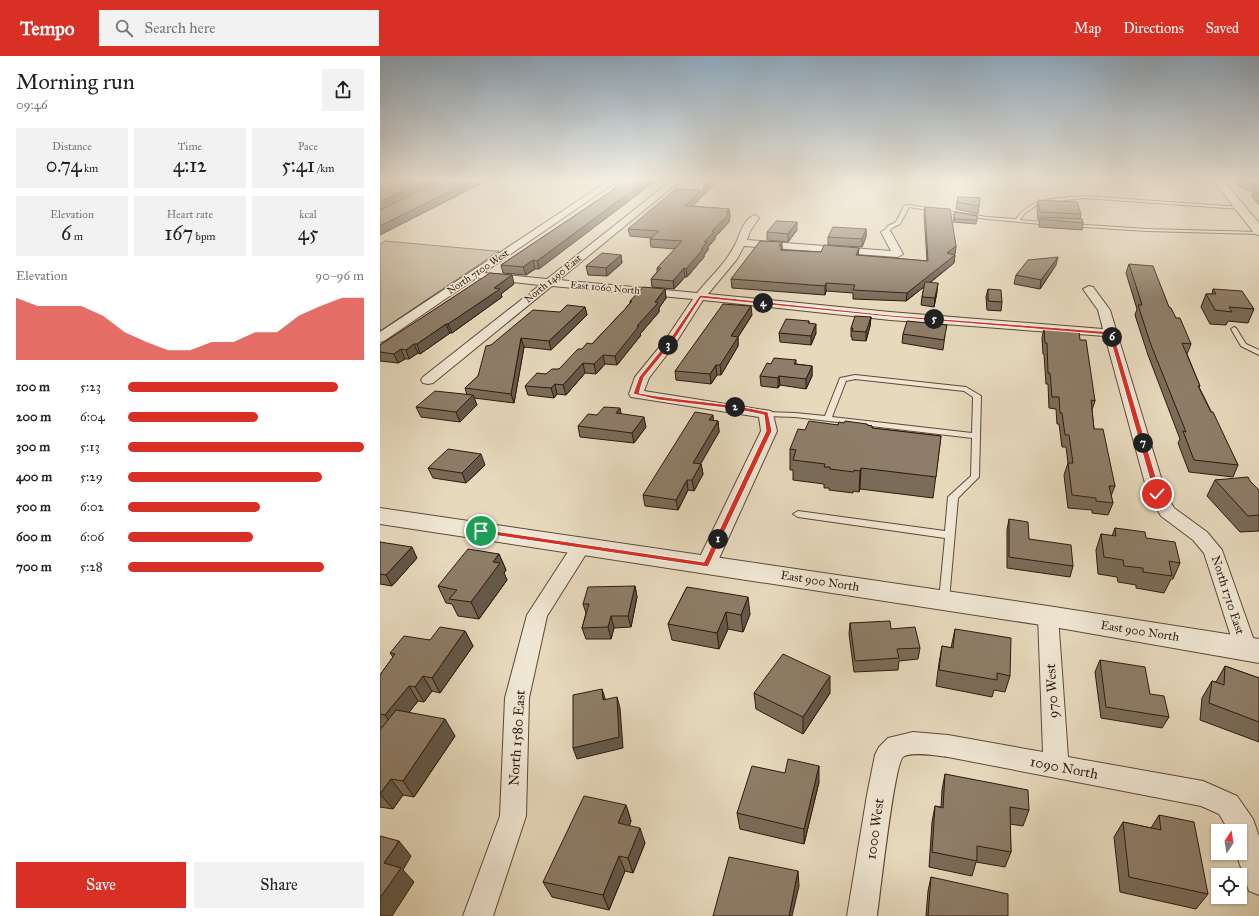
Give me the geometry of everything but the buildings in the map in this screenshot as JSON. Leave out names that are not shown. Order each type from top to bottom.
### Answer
[{"type":"street","name":"North 7100 West","points":[[380,338],[556,219]]},
{"type":"street","name":"North 1490 East","points":[[428,380],[628,219]]},
{"type":"street","points":[[706,565],[769,431],[766,414],[734,407],[636,394],[642,377],[671,341],[700,297],[733,257],[741,243],[745,231],[754,219]]},
{"type":"street","points":[[1249,219],[1259,232]]},
{"type":"street","points":[[741,243],[898,254],[886,232]]},
{"type":"street","name":"East 1060 North","points":[[480,276],[890,316],[1111,333]]},
{"type":"street","name":"North 1710 East","points":[[1089,289],[1104,310],[1157,494],[1167,512],[1200,536],[1213,550],[1253,650]]},
{"type":"street","name":"East 900 North","points":[[380,516],[944,600],[1253,650]]},
{"type":"street","name":"North 1580 East","points":[[478,916],[513,816],[517,698],[537,615],[582,546]]},
{"type":"street","name":"970 West","points":[[1048,616],[1056,766]]},
{"type":"street","name":"1090 North","points":[[897,746],[913,743],[948,746],[1203,794],[1228,805],[1243,829],[1259,881]]},
{"type":"street","name":"1000 West","points":[[862,916],[880,795],[888,755],[897,746]]},
{"type":"lane","points":[[886,232],[900,219]]},
{"type":"lane","points":[[998,219],[1056,224]]},
{"type":"lane","points":[[1064,225],[1147,230],[1259,232]]},
{"type":"lane","points":[[1234,330],[1243,345],[1259,353]]},
{"type":"lane","points":[[828,418],[843,380],[855,377],[966,389],[977,396],[975,477],[953,497],[944,600]]},
{"type":"lane","points":[[766,414],[795,414],[976,436]]},
{"type":"lane","points":[[798,514],[949,535]]},
{"type":"shaded area","points":[[385,241],[499,251],[380,331],[380,244]]},
{"type":"route","points":[[481,531],[706,565],[769,431],[766,414],[734,407],[636,394],[642,377],[671,341],[700,297],[890,316],[1111,333],[1157,494]]}]
